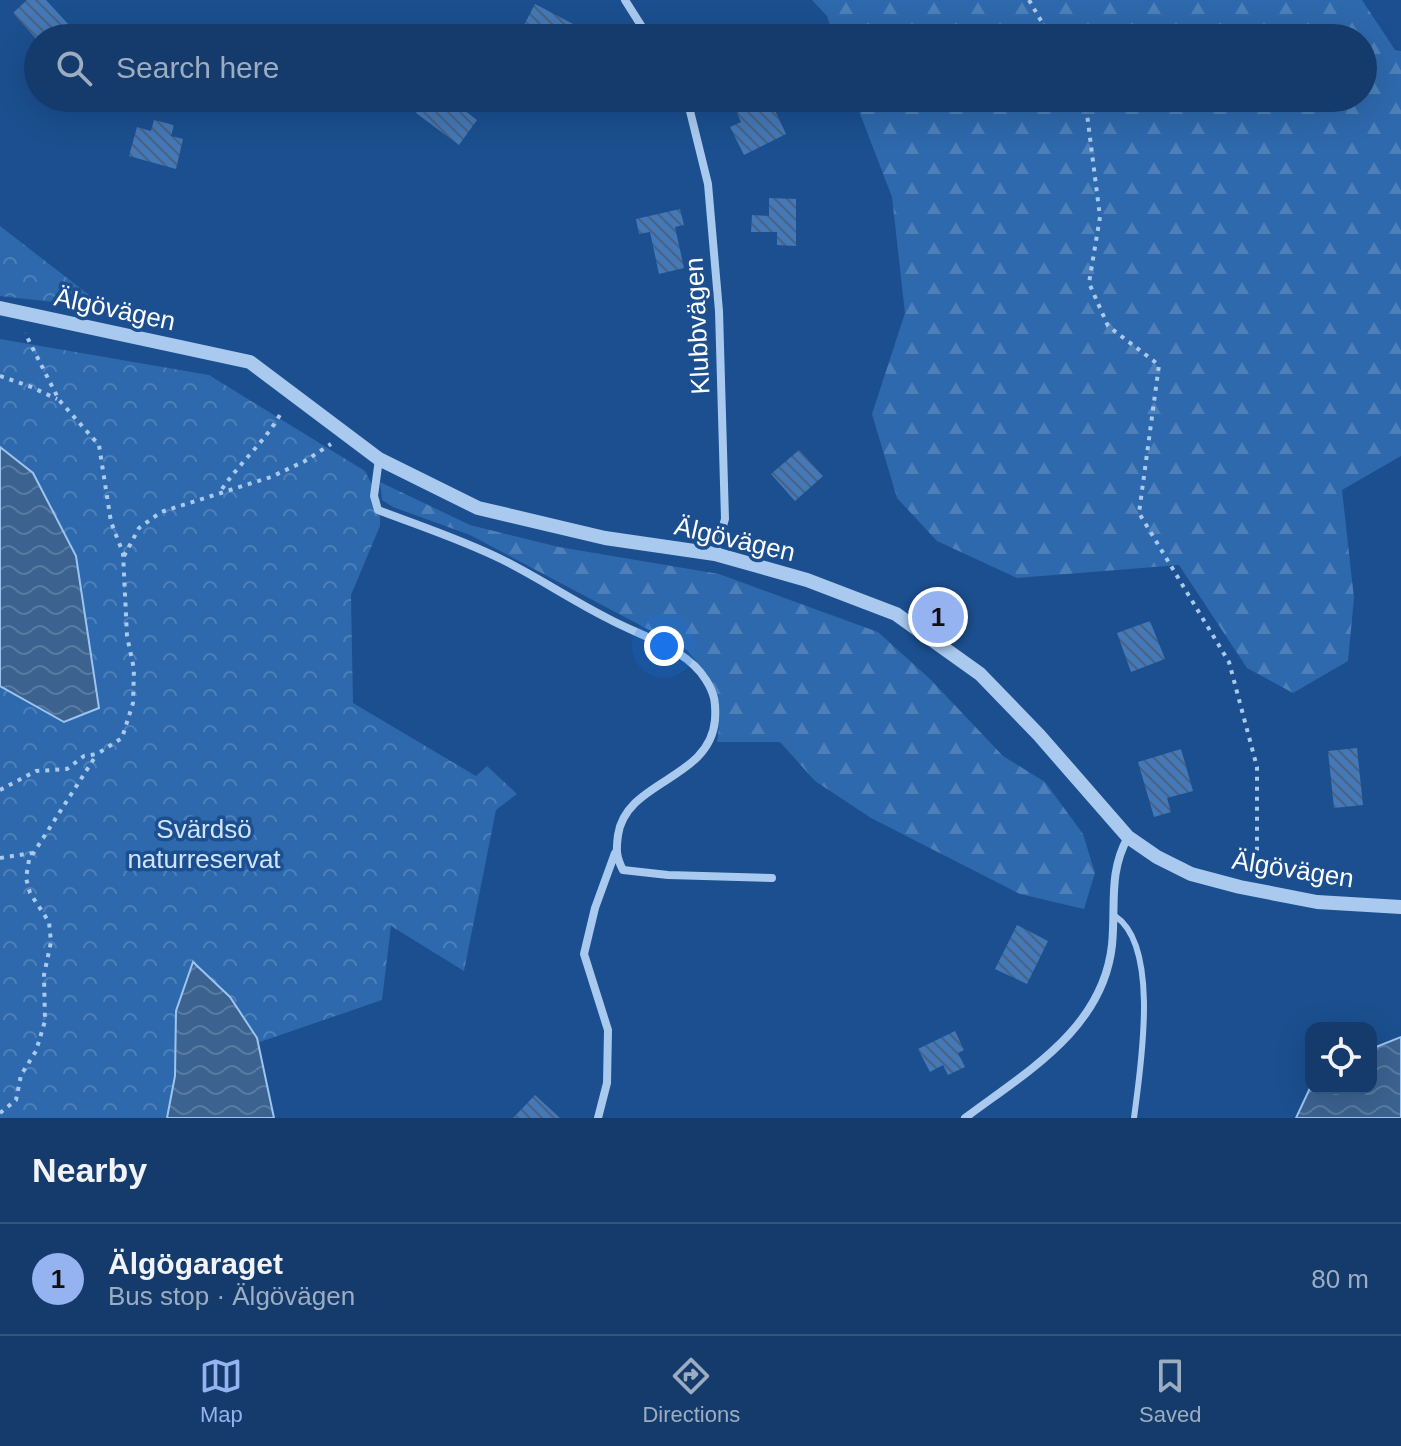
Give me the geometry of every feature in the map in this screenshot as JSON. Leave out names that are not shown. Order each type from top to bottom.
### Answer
[{"type":"street","points":[[625,0],[640,24]]},
{"type":"street","name":"Klubbvägen","points":[[690,112],[708,184],[719,311],[725,519],[715,554]]},
{"type":"street","name":"Älgövägen","points":[[0,308],[250,362],[379,459],[478,508],[605,538],[715,554],[807,580],[896,614],[980,674],[1039,735],[1128,837],[1157,857],[1191,874],[1255,890],[1317,902],[1401,907]]},
{"type":"street","points":[[379,459],[374,496],[378,510],[502,559],[608,619],[682,656],[705,677],[717,701],[715,727],[703,753],[670,780],[638,798],[620,822],[616,852],[595,908],[584,954],[608,1030],[607,1083],[598,1116]]},
{"type":"street","points":[[965,1118],[1062,1045],[1084,1020],[1100,987],[1110,956],[1115,916],[1113,880],[1118,856],[1128,837]]},
{"type":"street","points":[[616,852],[623,870],[668,875],[772,878]]},
{"type":"lane","points":[[1115,916],[1126,923],[1141,970],[1144,1013],[1134,1118]]},
{"type":"path","points":[[1029,0],[1043,24]]},
{"type":"path","points":[[1087,112],[1100,217],[1089,283],[1108,326],[1159,365],[1139,513],[1229,662],[1257,767],[1258,870],[1255,890]]},
{"type":"path","points":[[0,790],[36,771],[67,769],[84,756],[97,754],[122,738],[133,703],[134,669],[127,636],[123,558],[111,522],[99,445],[59,400],[24,330]]},
{"type":"path","points":[[0,376],[59,400]]},
{"type":"path","points":[[221,491],[233,472],[272,430],[285,406],[287,390]]},
{"type":"path","points":[[123,558],[139,528],[161,512],[290,468],[347,434]]},
{"type":"path","points":[[0,1113],[16,1100],[21,1075],[36,1051],[45,1021],[44,975],[51,942],[49,922],[30,893],[26,878],[29,860],[97,754]]},
{"type":"path","points":[[0,858],[34,853]]},
{"type":"green space","points":[[812,0],[1362,0],[1395,50],[1401,51],[1401,456],[1342,490],[1354,598],[1348,661],[1293,693],[1247,668],[1179,565],[1017,578],[937,541],[897,498],[872,414],[905,313],[892,197],[859,112],[1377,112],[1377,24],[830,24],[827,16]]},
{"type":"green space","points":[[0,226],[106,308],[0,296]]},
{"type":"green space","name":"Svärdsö naturreservat","points":[[0,339],[209,375],[365,471],[380,500],[380,526],[351,595],[353,703],[476,776],[487,766],[517,794],[496,810],[464,971],[391,926],[382,1000],[231,1052],[240,1118],[0,1118]]},
{"type":"green space","points":[[380,482],[470,525],[559,547],[719,574],[878,632],[930,679],[1003,756],[1045,782],[1083,834],[1095,873],[1084,909],[1020,894],[871,818],[815,781],[780,742],[717,742],[719,714],[715,692],[687,650],[470,535],[393,507],[382,500]]},
{"type":"water","points":[[0,447],[33,473],[76,556],[99,708],[64,722],[0,686]]},
{"type":"water","points":[[193,962],[230,997],[257,1038],[274,1118],[167,1118],[175,1076],[176,1011]]},
{"type":"water","points":[[1401,1037],[1401,1118],[1296,1118],[1307,1094],[1377,1094],[1377,1047]]},
{"type":"building","points":[[27,0],[46,0],[68,24],[24,25],[13,13]]},
{"type":"building","points":[[535,4],[573,24],[525,24]]},
{"type":"building","points":[[466,112],[477,120],[459,145],[416,113]]},
{"type":"building","points":[[776,112],[786,134],[744,155],[730,127],[741,122],[737,113]]},
{"type":"building","points":[[154,120],[174,125],[171,136],[183,139],[176,169],[129,156],[137,127],[151,131]]},
{"type":"building","points":[[769,198],[796,199],[796,246],[777,245],[777,232],[751,232],[752,215],[769,216]]},
{"type":"building","points":[[680,209],[684,225],[675,227],[684,268],[659,274],[650,232],[639,234],[636,219]]},
{"type":"building","points":[[799,450],[823,476],[795,501],[771,474]]},
{"type":"building","points":[[1150,621],[1165,659],[1131,672],[1117,633]]},
{"type":"building","points":[[1357,748],[1363,805],[1334,808],[1328,751]]},
{"type":"building","points":[[1181,749],[1193,791],[1167,798],[1171,812],[1154,817],[1138,762]]},
{"type":"building","points":[[1017,925],[1048,941],[1027,984],[995,969]]},
{"type":"building","points":[[955,1031],[964,1050],[958,1053],[965,1067],[948,1075],[943,1065],[930,1072],[918,1049]]},
{"type":"building","points":[[535,1095],[560,1118],[513,1118]]},
{"type":"place","name":"Älgögaraget","points":[[938,617]]}]
